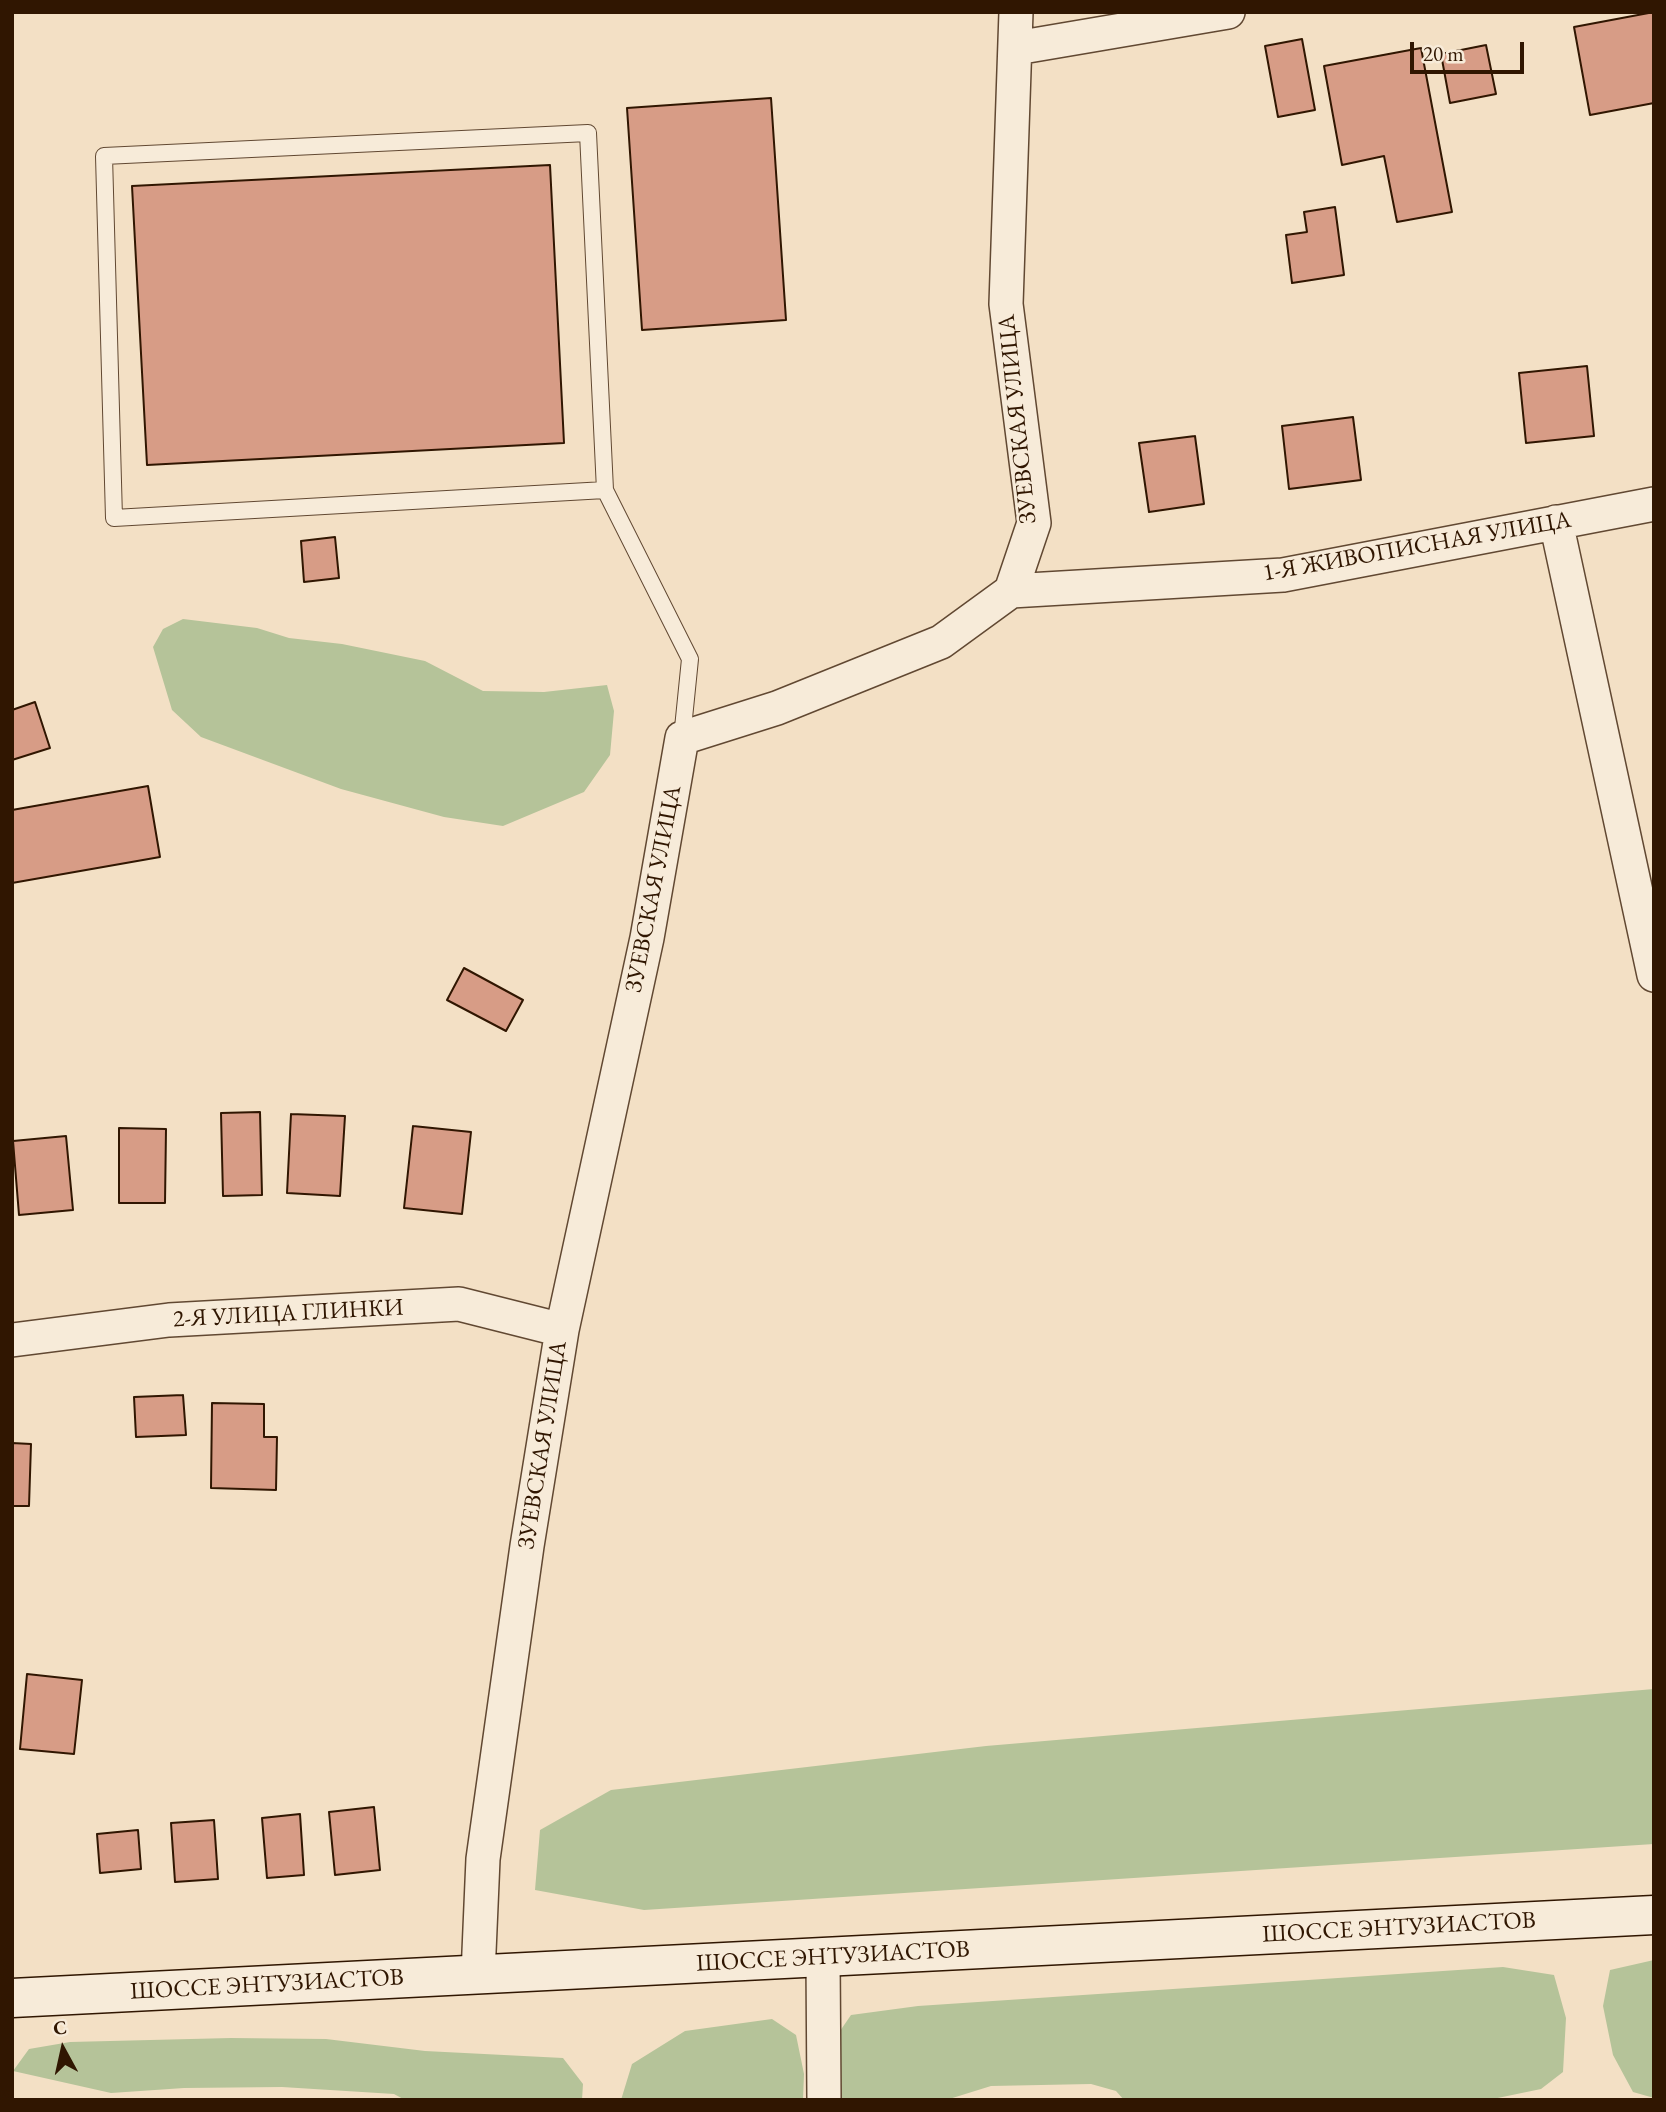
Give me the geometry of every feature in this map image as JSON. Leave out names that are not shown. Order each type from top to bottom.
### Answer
[{"type":"main road","name":"ШОССЕ ЭНТУЗИАСТОВ","points":[[12,1998],[1654,1915]]},
{"type":"street","name":"ЗУЕВСКАЯ УЛИЦА","points":[[1011,591],[1034,523],[1006,304],[1016,12]]},
{"type":"street","points":[[1016,48],[1228,12]]},
{"type":"street","name":"1-Я ЖИВОПИСНАЯ УЛИЦА","points":[[1011,591],[1283,575],[1654,504]]},
{"type":"street","points":[[1556,522],[1654,975]]},
{"type":"street","points":[[682,738],[777,708],[941,642],[1011,591]]},
{"type":"street","name":"ЗУЕВСКАЯ УЛИЦА","points":[[478,1975],[483,1858],[527,1546],[562,1329],[647,938],[682,738]]},
{"type":"street","name":"2-Я УЛИЦА ГЛИНКИ","points":[[12,1340],[169,1320],[460,1304],[562,1329]]},
{"type":"street","points":[[823,1958],[824,2100]]},
{"type":"lane","points":[[605,490],[114,518],[104,156],[588,133],[605,490],[690,659],[682,738]]},
{"type":"green space","points":[[183,619],[257,628],[289,638],[342,644],[425,661],[483,691],[544,692],[607,685],[614,711],[610,755],[584,792],[503,826],[444,817],[341,789],[201,737],[172,710],[153,647],[163,629]]},
{"type":"green space","points":[[1654,1689],[1654,1844],[644,1910],[535,1890],[540,1830],[611,1790],[986,1746]]},
{"type":"green space","points":[[1654,1960],[1654,2098],[1633,2092],[1613,2055],[1603,2006],[1610,1970]]},
{"type":"green space","points":[[1503,1967],[1554,1975],[1566,2018],[1563,2072],[1541,2089],[1488,2100],[1124,2100],[1116,2091],[1091,2084],[991,2086],[946,2100],[837,2100],[840,2031],[851,2015],[918,2006]]},
{"type":"green space","points":[[772,2019],[796,2035],[804,2074],[803,2100],[621,2100],[632,2064],[685,2031]]},
{"type":"green space","points":[[231,2038],[326,2039],[425,2051],[563,2058],[583,2084],[582,2100],[405,2100],[394,2094],[282,2087],[184,2088],[111,2093],[13,2071],[29,2049],[70,2042]]},
{"type":"building","points":[[1654,12],[1654,103],[1590,115],[1574,27]]},
{"type":"building","points":[[1302,39],[1315,110],[1278,117],[1265,46]]},
{"type":"building","points":[[1486,45],[1496,94],[1450,103],[1441,54]]},
{"type":"building","points":[[1421,48],[1452,212],[1397,222],[1384,156],[1342,165],[1324,66]]},
{"type":"building","points":[[771,98],[786,320],[642,330],[627,108]]},
{"type":"building","points":[[550,165],[564,443],[147,465],[132,186]]},
{"type":"building","points":[[1335,207],[1344,275],[1292,283],[1286,235],[1307,232],[1304,212]]},
{"type":"building","points":[[1587,366],[1594,436],[1526,443],[1519,373]]},
{"type":"building","points":[[1353,417],[1361,480],[1289,489],[1282,426]]},
{"type":"building","points":[[1195,436],[1204,504],[1149,512],[1139,443]]},
{"type":"building","points":[[335,537],[339,578],[304,582],[301,541]]},
{"type":"building","points":[[35,702],[50,748],[12,760],[12,710]]},
{"type":"building","points":[[148,786],[160,857],[12,883],[12,810]]},
{"type":"building","points":[[464,968],[523,1000],[506,1031],[447,1000]]},
{"type":"building","points":[[260,1112],[262,1195],[223,1196],[221,1113]]},
{"type":"building","points":[[291,1114],[345,1116],[340,1196],[287,1193]]},
{"type":"building","points":[[413,1126],[471,1132],[462,1214],[404,1208]]},
{"type":"building","points":[[119,1128],[166,1129],[165,1203],[119,1203]]},
{"type":"building","points":[[66,1136],[73,1210],[19,1215],[13,1141]]},
{"type":"building","points":[[183,1395],[186,1435],[136,1437],[134,1397]]},
{"type":"building","points":[[212,1403],[264,1404],[264,1437],[277,1437],[276,1490],[211,1488]]},
{"type":"building","points":[[12,1443],[31,1444],[29,1506],[12,1506]]},
{"type":"building","points":[[27,1674],[82,1680],[74,1754],[20,1749]]},
{"type":"building","points":[[374,1807],[380,1870],[335,1875],[329,1812]]},
{"type":"building","points":[[300,1814],[304,1875],[267,1878],[262,1818]]},
{"type":"building","points":[[214,1820],[218,1879],[175,1882],[171,1823]]},
{"type":"building","points":[[138,1830],[141,1869],[100,1873],[97,1834]]}]
